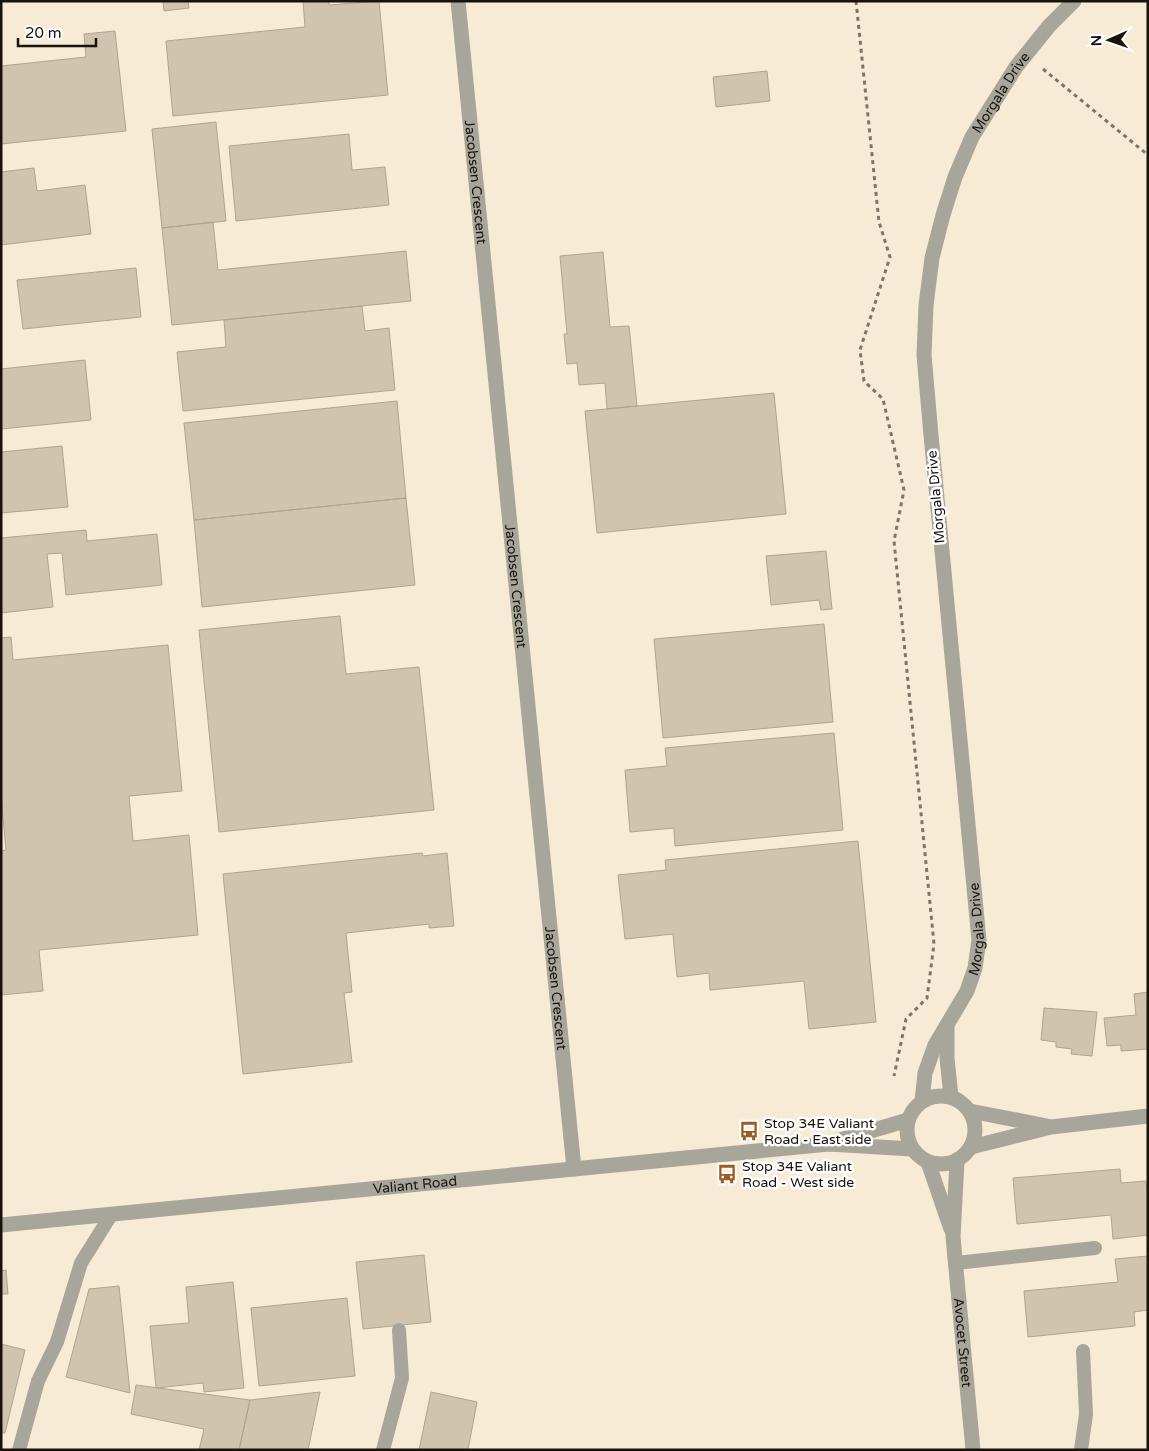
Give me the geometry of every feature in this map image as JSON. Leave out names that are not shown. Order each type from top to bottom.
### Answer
[{"type":"street","name":"Jacobsen Crescent","points":[[458,1],[574,1169]]},
{"type":"street","name":"Morgala Drive","points":[[922,1101],[925,1073],[935,1045],[967,991],[975,968],[980,940],[924,355],[926,305],[932,258],[955,178],[972,137],[1016,67],[1049,26],[1074,1]]},
{"type":"street","points":[[946,1026],[951,1097]]},
{"type":"street","points":[[939,1096],[951,1097],[962,1102],[970,1111],[975,1124],[975,1136],[971,1147],[957,1161],[940,1165],[928,1162],[912,1149],[907,1132],[908,1120],[922,1101],[939,1096]]},
{"type":"street","points":[[970,1111],[1051,1127]]},
{"type":"street","points":[[971,1147],[1051,1127],[1148,1116]]},
{"type":"street","name":"Valiant Road","points":[[829,1144],[908,1120]]},
{"type":"street","name":"Valiant Road","points":[[1,1225],[829,1144],[912,1149]]},
{"type":"street","name":"Avocet Street","points":[[957,1161],[954,1237],[973,1450]]},
{"type":"street","name":"Avocet Street","points":[[928,1162],[954,1237]]},
{"type":"lane","points":[[20,1450],[38,1382],[58,1342],[81,1263],[111,1214]]},
{"type":"lane","points":[[956,1263],[1095,1248]]},
{"type":"lane","points":[[383,1450],[402,1378],[399,1330]]},
{"type":"lane","points":[[1081,1450],[1086,1414],[1083,1351]]},
{"type":"path","points":[[856,1],[879,222],[890,257],[860,350],[864,381],[883,399],[904,490],[894,541],[934,944],[927,998],[906,1020],[894,1076]]},
{"type":"path","points":[[1043,69],[1148,155]]},
{"type":"building","points":[[163,1],[188,1],[189,8],[164,11]]},
{"type":"building","points":[[303,1],[329,1],[329,5],[379,1],[388,95],[173,116],[166,41],[305,27]]},
{"type":"building","points":[[115,31],[126,131],[1,144],[1,66],[86,57],[84,34]]},
{"type":"building","points":[[767,71],[770,101],[716,107],[713,77]]},
{"type":"building","points":[[216,122],[226,221],[162,228],[152,129]]},
{"type":"building","points":[[349,134],[352,170],[385,167],[389,205],[236,221],[229,146]]},
{"type":"building","points":[[34,168],[37,191],[85,185],[91,234],[1,245],[1,172]]},
{"type":"building","points":[[213,222],[218,270],[406,251],[411,301],[172,325],[162,228]]},
{"type":"building","points":[[603,252],[610,327],[629,326],[637,406],[607,409],[605,383],[579,385],[577,363],[567,364],[564,334],[567,334],[560,256]]},
{"type":"building","points":[[136,268],[141,317],[23,329],[17,280]]},
{"type":"building","points":[[362,306],[365,331],[389,328],[395,390],[183,411],[177,352],[226,347],[224,320]]},
{"type":"building","points":[[85,360],[91,420],[1,429],[1,369]]},
{"type":"building","points":[[774,393],[786,514],[597,533],[585,411]]},
{"type":"building","points":[[397,401],[406,498],[194,520],[184,423]]},
{"type":"building","points":[[62,446],[68,507],[1,513],[1,452]]},
{"type":"building","points":[[406,498],[415,585],[202,607],[194,520]]},
{"type":"building","points":[[86,530],[87,541],[157,534],[162,585],[66,595],[62,553],[47,554],[53,607],[1,613],[1,538]]},
{"type":"building","points":[[826,551],[832,609],[821,610],[819,600],[771,605],[766,556]]},
{"type":"building","points":[[340,616],[346,674],[419,667],[434,810],[219,832],[199,630]]},
{"type":"building","points":[[824,624],[833,722],[663,738],[654,639]]},
{"type":"building","points":[[11,637],[13,660],[168,645],[182,791],[129,796],[133,841],[189,835],[198,935],[39,950],[43,991],[1,995],[1,851],[6,850],[1,796],[1,638]]},
{"type":"building","points":[[834,733],[843,830],[675,846],[674,828],[630,832],[625,770],[667,766],[665,748]]},
{"type":"building","points":[[858,841],[876,1022],[809,1029],[804,981],[710,990],[709,973],[677,977],[673,934],[625,939],[618,875],[666,870],[665,860]]},
{"type":"building","points":[[422,853],[423,856],[447,853],[454,926],[429,928],[429,924],[346,933],[352,992],[344,993],[352,1062],[243,1074],[223,874]]},
{"type":"building","points":[[1148,992],[1148,1049],[1121,1051],[1121,1045],[1107,1046],[1104,1018],[1136,1015],[1134,994]]},
{"type":"building","points":[[1044,1008],[1097,1012],[1092,1056],[1071,1054],[1072,1049],[1056,1047],[1056,1042],[1041,1040]]},
{"type":"building","points":[[1120,1169],[1121,1183],[1146,1181],[1148,1235],[1113,1239],[1111,1215],[1017,1224],[1013,1178]]},
{"type":"building","points":[[424,1255],[431,1322],[363,1329],[356,1262]]},
{"type":"building","points":[[1148,1256],[1148,1310],[1134,1312],[1135,1326],[1028,1337],[1024,1291],[1118,1282],[1115,1259]]},
{"type":"building","points":[[6,1270],[8,1294],[1,1294],[1,1271]]},
{"type":"building","points":[[233,1282],[244,1388],[204,1392],[203,1383],[156,1388],[150,1326],[189,1323],[186,1287]]},
{"type":"building","points":[[119,1286],[130,1393],[66,1377],[89,1289]]},
{"type":"building","points":[[347,1298],[355,1376],[259,1386],[251,1308]]},
{"type":"building","points":[[1,1344],[25,1350],[5,1433],[1,1433]]},
{"type":"building","points":[[136,1385],[250,1400],[239,1450],[199,1450],[204,1429],[131,1414]]},
{"type":"building","points":[[320,1392],[308,1450],[239,1450],[250,1400]]},
{"type":"building","points":[[431,1392],[477,1402],[468,1450],[419,1450]]},
{"type":"place","name":"Stop 34E Valiant Road - East side","points":[[749,1131]]},
{"type":"place","name":"Stop 34E Valiant Road - West side","points":[[727,1174]]}]
